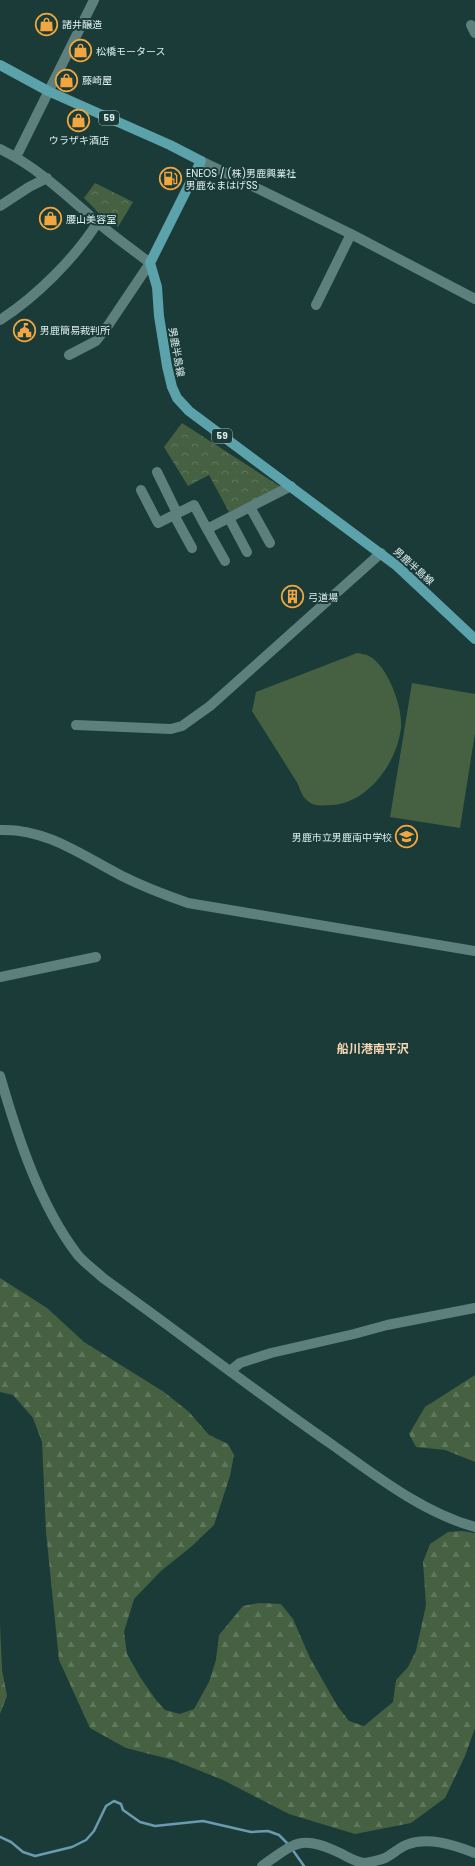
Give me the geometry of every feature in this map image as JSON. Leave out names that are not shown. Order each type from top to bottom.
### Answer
[{"type":"main road","name":"59","points":[[0,65],[48,91],[170,145],[201,161]]},
{"type":"main road","points":[[150,263],[201,161]]},
{"type":"main road","name":"男鹿半島線","points":[[150,263],[157,287],[167,366],[172,387],[177,398],[189,411],[381,553],[397,566],[475,639]]},
{"type":"street","points":[[16,157],[91,1]]},
{"type":"street","points":[[0,149],[16,157],[47,178],[98,222],[150,263],[96,341],[68,355]]},
{"type":"street","points":[[201,161],[350,234],[475,299]]},
{"type":"street","points":[[0,206],[28,187],[47,178]]},
{"type":"street","points":[[0,320],[27,299],[59,270],[84,244],[98,222]]},
{"type":"street","points":[[316,305],[350,234]]},
{"type":"street","points":[[157,472],[192,548]]},
{"type":"street","points":[[207,529],[291,486]]},
{"type":"street","points":[[141,490],[158,522],[194,505],[225,561]]},
{"type":"street","points":[[250,506],[270,543]]},
{"type":"street","points":[[229,518],[247,552]]},
{"type":"street","points":[[76,725],[172,729],[182,726],[210,706],[381,553]]},
{"type":"street","points":[[0,830],[39,835],[65,844],[122,876],[154,891],[188,903],[475,951]]},
{"type":"street","points":[[0,977],[96,957]]},
{"type":"street","points":[[0,1076],[11,1114],[46,1202],[77,1255],[104,1278],[376,1476],[434,1512],[456,1522],[475,1528]]},
{"type":"street","points":[[230,1371],[240,1363],[271,1353],[354,1334],[387,1324],[475,1308]]},
{"type":"street","points":[[262,1866],[288,1848],[297,1843],[304,1842],[326,1846],[347,1857],[365,1863],[384,1858],[406,1845],[420,1841],[432,1841],[475,1853]]},
{"type":"green space","points":[[95,183],[133,202],[118,227],[99,213],[84,198]]},
{"type":"green space","points":[[182,423],[281,487],[229,512],[209,475],[188,486],[164,447]]},
{"type":"green space","points":[[357,653],[373,658],[382,668],[389,680],[400,711],[401,728],[398,741],[394,754],[387,767],[369,788],[346,802],[333,805],[314,805],[303,796],[298,784],[252,711],[256,692]]},
{"type":"green space","points":[[412,683],[475,694],[475,733],[460,828],[390,817]]},
{"type":"green space","points":[[0,1278],[47,1308],[84,1342],[164,1392],[189,1412],[209,1435],[228,1444],[234,1455],[230,1476],[214,1525],[192,1546],[161,1571],[134,1599],[124,1632],[127,1654],[140,1677],[165,1710],[180,1714],[194,1709],[209,1682],[216,1660],[219,1635],[243,1606],[259,1603],[281,1604],[293,1619],[310,1658],[338,1707],[349,1721],[364,1726],[393,1702],[396,1680],[408,1667],[416,1651],[426,1605],[423,1562],[430,1544],[448,1532],[461,1531],[475,1533],[475,1728],[465,1756],[445,1798],[411,1823],[355,1834],[289,1814],[223,1780],[173,1760],[126,1748],[90,1728],[59,1660],[46,1532],[42,1442],[33,1418],[13,1395],[0,1392]]},
{"type":"green space","points":[[475,1375],[475,1462],[445,1450],[416,1447],[409,1434],[425,1407]]},
{"type":"green space","points":[[0,1624],[2,1670],[7,1696],[0,1714]]},
{"type":"waterway","points":[[0,1837],[11,1842],[23,1852],[35,1856],[72,1847],[86,1840],[94,1831],[106,1806],[114,1801],[121,1804],[123,1810],[140,1822],[155,1826],[203,1821],[251,1832],[268,1831],[279,1835],[289,1845]]},
{"type":"waterway","points":[[292,1849],[304,1866]]},
{"type":"place","name":"諸井醸造","points":[[46,24]]},
{"type":"place","name":"松橋モータース","points":[[81,51]]},
{"type":"place","name":"藤崎屋","points":[[66,80]]},
{"type":"place","name":"ウラザキ酒店","points":[[79,120]]},
{"type":"place","name":"ENEOS / (株)男鹿興業社 男鹿なまはげSS","points":[[171,179]]},
{"type":"place","name":"腰山美容室","points":[[51,219]]},
{"type":"place","name":"男鹿簡易裁判所","points":[[24,330]]},
{"type":"place","name":"弓道場","points":[[292,597]]},
{"type":"place","name":"男鹿市立男鹿南中学校","points":[[407,837]]},
{"type":"district","name":"船川港南平沢","points":[[373,1049]]}]
